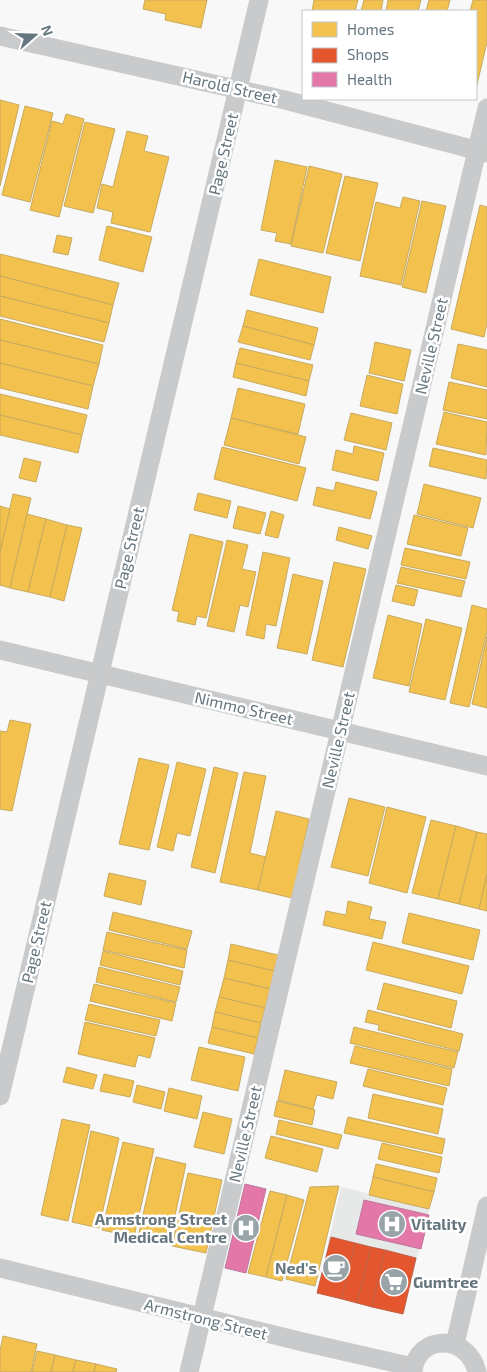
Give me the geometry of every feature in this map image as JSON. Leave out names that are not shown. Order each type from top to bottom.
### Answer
[{"type":"street","name":"Page Street","points":[[0,1096],[259,0]]},
{"type":"street","name":"Harold Street","points":[[0,36],[238,89],[482,152]]},
{"type":"street","name":"Neville Street","points":[[189,1372],[340,731],[482,152],[487,108]]},
{"type":"street","name":"Nimmo Street","points":[[0,650],[487,766]]},
{"type":"street","points":[[455,1344],[487,1206]]},
{"type":"street","name":"Armstrong Street","points":[[0,1268],[413,1370]]},
{"type":"street","points":[[413,1370],[417,1358],[424,1350],[439,1344],[455,1344],[470,1355],[475,1363],[477,1372]]},
{"type":"shaded area","points":[[341,1187],[429,1208],[404,1313],[317,1291]]},
{"type":"building: Homes","points":[[145,0],[207,0],[201,28],[165,20],[166,14],[143,9]]},
{"type":"building: Homes","points":[[314,0],[358,0],[355,10],[312,10]]},
{"type":"building: Homes","points":[[364,0],[383,0],[381,10],[361,10]]},
{"type":"building: Homes","points":[[388,0],[421,0],[418,10],[386,10]]},
{"type":"building: Homes","points":[[429,0],[450,0],[447,10],[426,10]]},
{"type":"building: Homes","points":[[473,0],[487,0],[487,42],[477,85],[477,10],[470,10]]},
{"type":"building: Homes","points":[[0,100],[19,105],[0,186]]},
{"type":"building: Homes","points":[[25,106],[53,113],[30,202],[2,195]]},
{"type":"building: Homes","points":[[66,114],[84,119],[59,217],[30,210],[52,121],[63,124]]},
{"type":"building: Homes","points":[[85,122],[115,129],[93,213],[64,206]]},
{"type":"building: Homes","points":[[127,131],[148,136],[144,151],[169,157],[150,232],[111,223],[113,212],[97,208],[102,184],[113,187]]},
{"type":"building: Homes","points":[[275,160],[307,167],[291,244],[275,241],[277,233],[261,230]]},
{"type":"building: Homes","points":[[309,166],[342,174],[323,253],[291,246]]},
{"type":"building: Homes","points":[[345,176],[378,183],[360,261],[326,253]]},
{"type":"building: Homes","points":[[403,197],[420,201],[401,285],[360,276],[376,202],[400,208]]},
{"type":"building: Homes","points":[[422,201],[446,206],[426,293],[402,287]]},
{"type":"building: Homes","points":[[480,205],[487,207],[487,324],[484,337],[451,329]]},
{"type":"building: Homes","points":[[107,226],[152,237],[143,272],[99,260]]},
{"type":"building: Homes","points":[[57,235],[72,238],[68,255],[53,252]]},
{"type":"building: Homes","points":[[0,254],[119,283],[113,305],[0,276]]},
{"type":"building: Homes","points":[[259,259],[331,277],[323,313],[250,295]]},
{"type":"building: Homes","points":[[0,276],[113,305],[109,323],[0,296]]},
{"type":"building: Homes","points":[[0,296],[109,323],[104,342],[0,316]]},
{"type":"building: Homes","points":[[247,310],[318,328],[314,345],[243,326]]},
{"type":"building: Homes","points":[[0,319],[103,345],[99,364],[0,340]]},
{"type":"building: Homes","points":[[243,326],[314,345],[310,360],[238,342]]},
{"type":"building: Homes","points":[[0,340],[99,364],[93,386],[0,363]]},
{"type":"building: Homes","points":[[375,342],[411,350],[404,381],[369,373]]},
{"type":"building: Homes","points":[[458,344],[487,350],[487,387],[451,378]]},
{"type":"building: Homes","points":[[240,348],[313,365],[309,381],[236,363]]},
{"type":"building: Homes","points":[[0,363],[93,386],[88,409],[0,388]]},
{"type":"building: Homes","points":[[236,363],[309,381],[306,396],[233,377]]},
{"type":"building: Homes","points":[[367,375],[403,384],[397,414],[360,406]]},
{"type":"building: Homes","points":[[449,382],[487,390],[487,419],[443,410]]},
{"type":"building: Homes","points":[[238,388],[305,404],[298,434],[231,418]]},
{"type":"building: Homes","points":[[0,394],[87,415],[82,435],[0,415]]},
{"type":"building: Homes","points":[[444,412],[487,422],[486,455],[436,444]]},
{"type":"building: Homes","points":[[351,413],[392,423],[386,450],[344,440]]},
{"type":"building: Homes","points":[[0,415],[82,435],[78,453],[0,435]]},
{"type":"building: Homes","points":[[231,418],[306,437],[299,464],[224,445]]},
{"type":"building: Homes","points":[[354,446],[384,453],[378,481],[332,470],[336,450],[353,454]]},
{"type":"building: Homes","points":[[222,447],[306,468],[297,501],[214,479]]},
{"type":"building: Homes","points":[[433,448],[487,460],[486,479],[429,466]]},
{"type":"building: Homes","points":[[24,458],[41,462],[36,482],[19,478]]},
{"type":"building: Homes","points":[[336,482],[377,492],[370,519],[313,505],[317,487],[334,491]]},
{"type":"building: Homes","points":[[424,484],[481,498],[473,528],[417,514]]},
{"type":"building: Homes","points":[[198,493],[231,501],[227,518],[194,510]]},
{"type":"building: Homes","points":[[13,494],[31,498],[10,588],[0,585],[0,552]]},
{"type":"building: Homes","points":[[0,506],[10,509],[0,552]]},
{"type":"building: Homes","points":[[238,506],[266,513],[260,534],[233,528]]},
{"type":"building: Homes","points":[[271,511],[284,515],[278,538],[265,535]]},
{"type":"building: Homes","points":[[27,514],[46,519],[28,592],[10,588]]},
{"type":"building: Homes","points":[[414,515],[468,528],[461,556],[407,544]]},
{"type":"building: Homes","points":[[46,519],[67,525],[50,597],[28,592]]},
{"type":"building: Homes","points":[[67,525],[82,528],[64,601],[50,597]]},
{"type":"building: Homes","points":[[339,527],[372,536],[368,549],[336,540]]},
{"type":"building: Homes","points":[[190,534],[223,542],[206,618],[197,616],[195,625],[177,621],[179,612],[172,610]]},
{"type":"building: Homes","points":[[227,540],[248,545],[242,569],[256,572],[248,607],[240,605],[234,632],[207,626]]},
{"type":"building: Homes","points":[[405,548],[470,562],[466,579],[401,565]]},
{"type":"building: Homes","points":[[263,552],[290,558],[276,626],[266,624],[264,639],[246,635]]},
{"type":"building: Homes","points":[[334,562],[366,569],[343,667],[312,660]]},
{"type":"building: Homes","points":[[401,567],[465,581],[461,597],[397,583]]},
{"type":"building: Homes","points":[[293,574],[323,581],[307,654],[277,648]]},
{"type":"building: Homes","points":[[396,585],[418,590],[414,606],[392,601]]},
{"type":"building: Homes","points":[[472,605],[487,609],[487,631],[469,707],[450,703]]},
{"type":"building: Homes","points":[[388,615],[422,624],[409,686],[373,678]]},
{"type":"building: Homes","points":[[426,619],[462,628],[445,700],[409,692]]},
{"type":"building: Homes","points":[[487,636],[487,708],[472,704]]},
{"type":"building: Homes","points":[[10,720],[31,724],[12,811],[0,809],[0,731],[7,732]]},
{"type":"building: Homes","points":[[139,758],[169,765],[149,850],[119,844]]},
{"type":"building: Homes","points":[[177,762],[206,769],[190,836],[177,833],[173,851],[157,847]]},
{"type":"building: Homes","points":[[214,767],[238,773],[215,873],[191,867]]},
{"type":"building: Homes","points":[[244,772],[266,776],[250,853],[266,857],[258,890],[220,882]]},
{"type":"building: Homes","points":[[349,798],[385,807],[368,876],[331,867]]},
{"type":"building: Homes","points":[[387,807],[426,817],[407,893],[369,883]]},
{"type":"building: Homes","points":[[276,811],[309,819],[292,898],[258,890]]},
{"type":"building: Homes","points":[[431,820],[456,826],[438,899],[412,893]]},
{"type":"building: Homes","points":[[456,826],[477,832],[459,904],[438,899]]},
{"type":"building: Homes","points":[[477,832],[487,834],[487,874],[479,909],[459,904]]},
{"type":"building: Homes","points":[[109,873],[146,881],[141,905],[104,896]]},
{"type":"building: Homes","points":[[487,874],[487,911],[479,909]]},
{"type":"building: Homes","points":[[348,901],[372,907],[369,919],[386,922],[382,939],[323,925],[326,911],[346,915]]},
{"type":"building: Homes","points":[[113,912],[192,931],[187,949],[109,930]]},
{"type":"building: Homes","points":[[409,913],[480,930],[473,960],[402,943]]},
{"type":"building: Homes","points":[[107,932],[187,950],[184,968],[103,950]]},
{"type":"building: Homes","points":[[373,942],[469,966],[462,994],[366,970]]},
{"type":"building: Homes","points":[[231,944],[278,955],[274,971],[228,960]]},
{"type":"building: Homes","points":[[103,951],[183,971],[180,985],[100,965]]},
{"type":"building: Homes","points":[[228,960],[274,971],[270,989],[224,978]]},
{"type":"building: Homes","points":[[99,967],[180,987],[176,1002],[96,982]]},
{"type":"building: Homes","points":[[224,978],[270,989],[265,1008],[219,997]]},
{"type":"building: Homes","points":[[384,983],[457,1001],[451,1028],[377,1009]]},
{"type":"building: Homes","points":[[94,984],[176,1003],[172,1021],[90,1001]]},
{"type":"building: Homes","points":[[219,997],[265,1008],[261,1023],[215,1012]]},
{"type":"building: Homes","points":[[89,1004],[160,1020],[156,1036],[85,1020]]},
{"type":"building: Homes","points":[[368,1010],[463,1034],[459,1051],[378,1030],[379,1025],[365,1022]]},
{"type":"building: Homes","points":[[215,1012],[261,1023],[258,1038],[212,1027]]},
{"type":"building: Homes","points":[[85,1022],[155,1038],[150,1058],[138,1055],[135,1067],[78,1054]]},
{"type":"building: Homes","points":[[212,1027],[258,1038],[254,1054],[208,1043]]},
{"type":"building: Homes","points":[[354,1027],[458,1052],[454,1068],[350,1043]]},
{"type":"building: Homes","points":[[355,1046],[452,1069],[449,1086],[350,1063]]},
{"type":"building: Homes","points":[[199,1047],[245,1057],[238,1091],[191,1080]]},
{"type":"building: Homes","points":[[67,1067],[97,1075],[93,1089],[63,1082]]},
{"type":"building: Homes","points":[[368,1069],[447,1088],[443,1105],[363,1086]]},
{"type":"building: Homes","points":[[285,1070],[337,1082],[333,1099],[317,1095],[313,1109],[278,1100]]},
{"type":"building: Homes","points":[[104,1074],[134,1081],[130,1097],[100,1091]]},
{"type":"building: Homes","points":[[137,1085],[165,1092],[161,1109],[133,1102]]},
{"type":"building: Homes","points":[[169,1088],[202,1096],[197,1119],[164,1111]]},
{"type":"building: Homes","points":[[373,1094],[443,1109],[438,1134],[368,1118]]},
{"type":"building: Homes","points":[[277,1101],[315,1110],[312,1125],[274,1116]]},
{"type":"building: Homes","points":[[203,1112],[232,1119],[224,1154],[194,1147]]},
{"type":"building: Homes","points":[[348,1117],[445,1139],[442,1154],[344,1133]]},
{"type":"building: Homes","points":[[62,1119],[90,1125],[68,1221],[41,1215]]},
{"type":"building: Homes","points":[[279,1120],[342,1135],[338,1149],[276,1134]]},
{"type":"building: Homes","points":[[91,1131],[119,1138],[99,1228],[72,1222]]},
{"type":"building: Homes","points":[[271,1136],[323,1149],[317,1172],[265,1158]]},
{"type":"building: Homes","points":[[123,1142],[154,1149],[134,1237],[102,1230]]},
{"type":"building: Homes","points":[[382,1143],[442,1157],[439,1173],[378,1159]]},
{"type":"building: Homes","points":[[156,1157],[186,1164],[169,1244],[138,1237]]},
{"type":"building: Homes","points":[[376,1164],[437,1178],[434,1192],[373,1177]]},
{"type":"building: Homes","points":[[188,1173],[222,1180],[206,1253],[172,1246]]},
{"type":"building: Homes","points":[[373,1177],[434,1192],[429,1209],[369,1195]]},
{"type":"building: Homes","points":[[339,1186],[315,1286],[286,1279],[310,1187]]},
{"type":"building: Homes","points":[[270,1191],[287,1195],[266,1277],[248,1273]]},
{"type":"building: Homes","points":[[287,1195],[304,1200],[282,1281],[266,1277]]},
{"type":"building: Homes","points":[[3,1336],[37,1344],[31,1372],[0,1372],[0,1351]]},
{"type":"building: Homes","points":[[37,1351],[55,1355],[51,1372],[32,1372]]},
{"type":"building: Homes","points":[[55,1355],[76,1360],[73,1372],[51,1372]]},
{"type":"building: Homes","points":[[76,1360],[96,1364],[94,1372],[73,1372]]},
{"type":"building: Homes","points":[[96,1364],[117,1369],[116,1372],[94,1372]]},
{"type":"building: Shops","name":"Ned's","points":[[331,1237],[355,1243],[342,1299],[317,1293]]},
{"type":"building: Shops","points":[[355,1243],[371,1247],[357,1303],[342,1299]]},
{"type":"building: Shops","points":[[371,1247],[385,1250],[372,1307],[357,1303]]},
{"type":"building: Shops","name":"Gumtree","points":[[385,1250],[416,1258],[403,1314],[372,1307]]},
{"type":"building: Health","name":"Armstrong Street Medical Centre","points":[[245,1184],[266,1189],[246,1273],[225,1268]]},
{"type":"building: Health","name":"Vitality","points":[[364,1200],[429,1215],[421,1249],[356,1234]]},
{"type":"place","name":"Vitality","points":[[392,1224]]},
{"type":"place","name":"Armstrong Street Medical Centre","points":[[246,1228]]},
{"type":"place","name":"Ned's","points":[[336,1268]]},
{"type":"place","name":"Gumtree","points":[[394,1282]]}]
